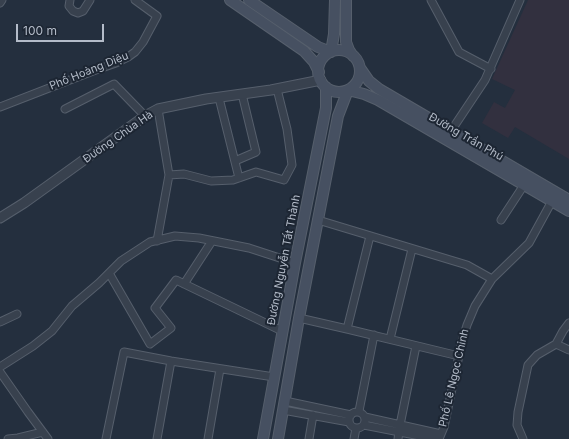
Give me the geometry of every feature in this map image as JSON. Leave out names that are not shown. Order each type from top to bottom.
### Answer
[{"type":"main road","points":[[230,0],[304,51],[314,62],[322,80],[331,90],[336,92],[342,92],[354,86],[358,81],[360,74],[358,62],[349,50],[346,42],[346,0]]},
{"type":"main road","points":[[249,0],[318,47],[331,52]]},
{"type":"main road","points":[[331,52],[334,38],[335,0]]},
{"type":"main road","points":[[322,80],[320,66],[322,60],[331,52],[337,50],[343,51],[354,56]]},
{"type":"main road","name":"Đường Trần Phú","points":[[360,68],[369,81],[379,89],[569,200]]},
{"type":"main road","name":"Đường Nguyễn Tất Thành","points":[[263,439],[282,331],[326,108],[322,80]]},
{"type":"main road","points":[[278,439],[338,116],[348,90]]},
{"type":"main road","name":"Đường Trần Phú","points":[[348,90],[364,94],[378,100],[569,211]]},
{"type":"main road","points":[[269,403],[284,406]]},
{"type":"street","points":[[70,0],[69,6],[73,11],[78,13],[83,11],[90,0]]},
{"type":"street","name":"Phố Hoàng Diệu","points":[[0,107],[116,63],[135,52],[143,42],[157,16],[135,0]]},
{"type":"street","points":[[431,0],[459,52],[490,69]]},
{"type":"street","points":[[451,131],[485,80],[520,0]]},
{"type":"street","name":"Đường Chùa Hà","points":[[0,218],[145,116],[158,109],[322,80]]},
{"type":"street","points":[[65,109],[114,84],[145,116]]},
{"type":"street","points":[[169,175],[184,174],[211,181],[233,180],[256,172],[284,180],[292,165],[287,128],[277,89]]},
{"type":"street","points":[[235,161],[256,152],[242,94]]},
{"type":"street","points":[[219,98],[239,178]]},
{"type":"street","points":[[157,241],[169,175],[158,109]]},
{"type":"street","points":[[501,220],[524,185]]},
{"type":"street","name":"Phố Lê Ngọc Chinh","points":[[440,436],[444,428],[467,325],[476,306],[492,279],[528,243],[552,201]]},
{"type":"street","points":[[318,220],[468,265],[492,279]]},
{"type":"street","points":[[0,367],[33,346],[52,331],[72,306],[99,283],[121,261],[150,242],[175,236],[198,238],[249,248],[295,263]]},
{"type":"street","points":[[347,328],[370,236]]},
{"type":"street","points":[[184,284],[212,241]]},
{"type":"street","points":[[390,339],[412,249]]},
{"type":"street","points":[[109,273],[150,344],[171,328],[155,308],[176,280],[282,331]]},
{"type":"street","points":[[0,322],[17,314]]},
{"type":"street","points":[[300,318],[459,356]]},
{"type":"street","points":[[521,438],[518,425],[518,412],[528,366],[536,355],[556,344],[569,322]]},
{"type":"street","points":[[359,411],[374,335]]},
{"type":"street","points":[[556,344],[569,350]]},
{"type":"street","points":[[399,432],[416,346]]},
{"type":"street","points":[[106,439],[124,352],[274,377]]},
{"type":"street","points":[[157,439],[171,361]]},
{"type":"street","points":[[208,439],[220,369]]},
{"type":"street","points":[[0,372],[48,439]]},
{"type":"street","points":[[284,406],[313,415],[350,418]]},
{"type":"street","points":[[284,406],[350,418]]},
{"type":"street","points":[[359,411],[362,412],[365,417],[366,422],[364,425]]},
{"type":"street","points":[[359,411],[355,412],[350,418],[351,426],[356,428],[364,425],[435,439]]},
{"type":"street","points":[[308,439],[313,415]]},
{"type":"street","points":[[365,417],[399,432],[440,436]]},
{"type":"street","points":[[354,439],[356,428]]},
{"type":"street","points":[[8,439],[42,432]]},
{"type":"shaded area","points":[[528,0],[569,0],[569,159],[515,127],[508,138],[482,123],[494,102],[505,108],[515,90],[492,79]]}]
